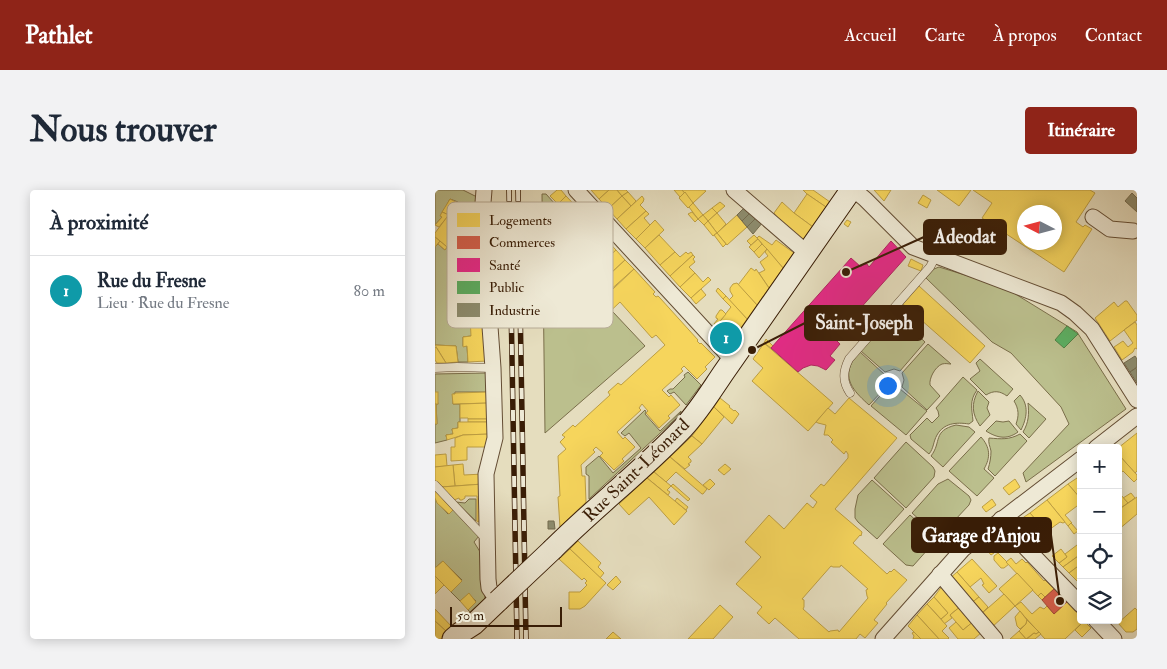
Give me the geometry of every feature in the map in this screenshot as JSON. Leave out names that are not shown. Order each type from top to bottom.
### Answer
[{"type":"street","points":[[576,190],[587,202]]},
{"type":"street","points":[[734,190],[807,253]]},
{"type":"street","points":[[853,190],[865,199],[913,247],[1061,303],[1075,313],[1092,329],[1137,400]]},
{"type":"street","name":"Rue Saint-Léonard","points":[[453,639],[474,624],[495,601],[684,427],[710,394],[733,358],[853,190]]},
{"type":"street","points":[[1093,217],[1110,229],[1136,231]]},
{"type":"street","points":[[613,230],[727,354],[733,358]]},
{"type":"street","points":[[490,328],[495,438],[486,474],[484,542],[489,588],[495,601]]},
{"type":"street","points":[[1101,444],[1137,416]]},
{"type":"street","points":[[883,639],[963,549],[1077,462]]},
{"type":"street","points":[[1001,519],[1019,537],[1025,547],[1077,600]]},
{"type":"street","points":[[940,574],[995,639]]},
{"type":"street","points":[[1100,624],[1114,639]]},
{"type":"lane","points":[[850,393],[846,387],[843,373],[849,358],[930,267],[936,256]]},
{"type":"lane","points":[[435,368],[493,368]]},
{"type":"lane","points":[[435,485],[484,542]]},
{"type":"green space","points":[[435,190],[463,190],[477,197],[477,202],[458,202],[450,199],[447,202],[442,217],[435,225]]},
{"type":"green space","points":[[542,194],[546,194],[553,202],[542,202]]},
{"type":"green space","points":[[438,244],[445,250],[447,247],[447,328],[477,328],[471,336],[463,337],[463,346],[467,346],[468,362],[458,362],[456,346],[435,345],[435,247]]},
{"type":"green space","points":[[939,267],[1004,287],[1077,332],[1126,409],[1026,482],[1023,473],[1069,424],[1061,407],[1011,353],[992,342],[926,278],[934,269]]},
{"type":"green space","points":[[613,312],[645,346],[545,433],[544,328],[613,328]]},
{"type":"green space","points":[[894,313],[925,342],[900,371],[894,369],[885,372],[861,351]]},
{"type":"green space","points":[[928,344],[951,364],[942,364],[933,373],[930,385],[940,396],[927,410],[902,387],[904,380],[902,373]]},
{"type":"green space","points":[[860,352],[884,374],[882,380],[885,388],[869,405],[856,392],[850,381],[849,369]]},
{"type":"green space","points":[[980,359],[1013,389],[1007,396],[997,392],[986,395],[970,379],[980,371],[976,363]]},
{"type":"green space","points":[[688,372],[701,385],[686,405],[674,392],[670,394],[667,391],[673,389]]},
{"type":"green space","points":[[488,373],[489,392],[455,392],[453,394],[453,404],[460,404],[458,428],[452,429],[453,434],[446,435],[447,440],[435,443],[435,424],[437,424],[436,404],[438,404],[435,392],[435,374]]},
{"type":"green space","points":[[963,377],[977,390],[972,401],[973,421],[969,424],[955,423],[943,428],[937,435],[929,454],[911,439],[910,435],[927,418],[932,423],[939,416],[936,408]]},
{"type":"green space","points":[[886,389],[894,391],[900,389],[927,411],[906,435],[871,406]]},
{"type":"green space","points":[[978,391],[989,402],[987,408],[990,415],[980,426],[973,409]]},
{"type":"green space","points":[[1020,395],[1026,407],[1025,421],[1021,430],[1016,424],[1018,412],[1014,401]]},
{"type":"green space","points":[[1028,403],[1046,419],[1029,438],[1023,432],[1028,418]]},
{"type":"green space","points":[[645,410],[645,414],[660,431],[681,412],[589,499],[589,476],[586,474],[586,467],[599,456],[613,473],[641,448],[629,433],[625,436],[621,433]]},
{"type":"green space","points":[[996,421],[1009,421],[1018,432],[1002,437],[986,431]]},
{"type":"green space","points":[[956,425],[969,427],[975,432],[943,467],[931,456],[940,434],[948,427]]},
{"type":"green space","points":[[1020,434],[1027,441],[995,476],[988,469],[991,453],[989,438],[1009,438]]},
{"type":"green space","points":[[981,437],[989,452],[984,469],[994,478],[977,496],[949,471]]},
{"type":"green space","points":[[906,442],[935,471],[934,477],[906,508],[874,478]]},
{"type":"green space","points":[[948,479],[969,496],[971,500],[969,505],[939,537],[912,513],[938,484]]},
{"type":"green space","points":[[872,480],[904,509],[877,539],[855,518],[858,495]]},
{"type":"green space","points":[[435,498],[448,514],[454,509],[479,536],[474,542],[482,555],[485,599],[470,612],[468,610],[476,601],[469,594],[460,601],[451,592],[462,580],[443,561],[435,568]]},
{"type":"green space","points":[[469,499],[476,499],[476,521],[456,502],[465,503]]},
{"type":"green space","points":[[910,515],[937,539],[913,566],[906,565],[883,544]]},
{"type":"building: Logements","points":[[557,190],[561,190],[566,196],[560,202],[556,202],[550,196]]},
{"type":"building: Logements","points":[[591,190],[609,190],[599,199]]},
{"type":"building: Logements","points":[[609,190],[617,190],[622,196],[613,204],[613,202],[602,202],[599,199]]},
{"type":"building: Logements","points":[[617,190],[626,190],[628,192],[622,196]]},
{"type":"building: Logements","points":[[674,190],[682,190],[685,192],[680,197]]},
{"type":"building: Logements","points":[[682,190],[704,190],[706,191],[693,203]]},
{"type":"building: Logements","points":[[803,190],[813,190],[830,202],[826,207]]},
{"type":"building: Logements","points":[[874,190],[891,190],[884,201]]},
{"type":"building: Logements","points":[[937,190],[971,190],[959,206]]},
{"type":"building: Logements","points":[[973,190],[1090,190],[1095,193],[1076,222],[1083,227],[1085,225],[1092,229],[1064,272],[1031,250],[1062,250],[1062,205],[1017,205],[1017,241],[982,218],[992,203]]},
{"type":"building: Logements","points":[[628,192],[636,201],[631,206],[622,196]]},
{"type":"building: Logements","points":[[685,192],[693,203],[688,208],[679,198]]},
{"type":"building: Logements","points":[[807,194],[826,207],[813,227],[794,213]]},
{"type":"building: Logements","points":[[923,195],[931,200],[927,208],[918,203]]},
{"type":"building: Logements","points":[[566,196],[572,202],[560,202]]},
{"type":"building: Logements","points":[[622,196],[631,206],[617,219],[613,215],[613,204]]},
{"type":"building: Logements","points":[[642,196],[644,199],[640,205],[646,211],[626,229],[617,219]]},
{"type":"building: Logements","points":[[720,202],[725,206],[717,213],[712,208]]},
{"type":"building: Logements","points":[[782,202],[813,227],[803,241],[779,220],[774,213]]},
{"type":"building: Logements","points":[[693,203],[703,215],[698,219],[689,207]]},
{"type":"building: Logements","points":[[447,204],[447,214],[442,212]]},
{"type":"building: Logements","points":[[712,208],[717,213],[708,221],[703,215]]},
{"type":"building: Logements","points":[[646,211],[649,214],[644,218],[650,225],[636,239],[626,229]]},
{"type":"building: Logements","points":[[442,212],[447,214],[447,217],[439,227],[435,225],[442,217],[440,216]]},
{"type":"building: Logements","points":[[692,212],[698,219],[695,222],[688,214]]},
{"type":"building: Logements","points":[[717,213],[726,224],[717,233],[708,221]]},
{"type":"building: Logements","points":[[703,215],[708,221],[704,225],[698,219]]},
{"type":"building: Logements","points":[[737,215],[747,227],[727,245],[717,233]]},
{"type":"building: Logements","points":[[447,217],[447,247],[435,237],[435,233]]},
{"type":"building: Logements","points":[[655,220],[664,230],[645,248],[636,239]]},
{"type":"building: Logements","points":[[847,220],[851,222],[848,227],[844,224]]},
{"type":"building: Logements","points":[[708,221],[717,233],[713,236],[704,225]]},
{"type":"building: Logements","points":[[717,233],[726,244],[723,247],[714,235]]},
{"type":"building: Logements","points":[[659,235],[675,252],[660,265],[645,248]]},
{"type":"building: Logements","points":[[754,235],[758,239],[751,245],[747,241]]},
{"type":"building: Logements","points":[[759,236],[772,245],[776,240],[794,253],[783,268],[757,238]]},
{"type":"building: Logements","points":[[435,237],[440,241],[435,247]]},
{"type":"building: Logements","points":[[758,239],[762,244],[754,252],[749,247]]},
{"type":"building: Logements","points":[[440,241],[447,247],[445,250],[438,244]]},
{"type":"building: Logements","points":[[762,244],[767,249],[759,258],[754,252]]},
{"type":"building: Logements","points":[[767,249],[783,268],[769,288],[759,273],[765,270],[760,262],[768,256],[765,252]]},
{"type":"building: Logements","points":[[616,250],[625,260],[613,271],[613,253]]},
{"type":"building: Logements","points":[[675,252],[680,257],[686,252],[688,254],[691,252],[693,255],[670,276],[660,265]]},
{"type":"building: Logements","points":[[693,255],[695,262],[689,267],[695,273],[680,287],[670,276]]},
{"type":"building: Logements","points":[[911,259],[923,265],[921,271],[908,266]]},
{"type":"building: Logements","points":[[625,260],[634,269],[613,288],[613,271]]},
{"type":"building: Logements","points":[[751,268],[755,271],[756,269],[769,288],[757,305],[738,285]]},
{"type":"building: Logements","points":[[634,269],[655,292],[653,294],[660,298],[697,341],[715,357],[697,379],[684,366],[681,369],[683,371],[662,390],[669,397],[671,395],[680,405],[659,428],[646,413],[648,411],[642,404],[639,408],[641,410],[617,432],[623,439],[625,437],[635,447],[622,459],[624,461],[614,470],[600,456],[603,453],[596,447],[593,450],[595,452],[581,465],[582,476],[585,476],[586,502],[560,527],[558,456],[566,449],[560,442],[565,437],[562,435],[573,425],[575,427],[610,395],[608,392],[618,383],[621,385],[665,345],[656,335],[652,338],[620,302],[613,309],[613,289]]},
{"type":"building: Logements","points":[[695,273],[703,282],[708,277],[711,280],[691,298],[680,287]]},
{"type":"building: Logements","points":[[737,283],[757,305],[747,319],[729,300],[733,296],[730,288],[733,284]]},
{"type":"building: Logements","points":[[919,286],[985,346],[970,363],[903,304]]},
{"type":"building: Logements","points":[[718,288],[726,296],[723,299],[716,291]]},
{"type":"building: Logements","points":[[701,289],[706,295],[696,304],[691,298]]},
{"type":"building: Logements","points":[[726,296],[747,319],[734,338],[728,339],[716,326],[731,307],[723,299]]},
{"type":"building: Logements","points":[[1127,301],[1137,315],[1137,320],[1110,341],[1095,318],[1114,302],[1118,307]]},
{"type":"building: Logements","points":[[720,310],[726,314],[716,326],[714,324],[718,319],[716,316]]},
{"type":"building: Logements","points":[[1135,322],[1137,325],[1137,349],[1135,348],[1133,352],[1122,360],[1114,347],[1123,341],[1128,347],[1133,343],[1124,330]]},
{"type":"building: Logements","points":[[471,328],[486,328],[487,361],[468,362],[467,346],[463,347],[463,337],[471,336]]},
{"type":"building: Logements","points":[[766,339],[773,346],[771,348],[764,343]]},
{"type":"building: Logements","points":[[764,343],[833,403],[808,431],[752,381],[763,368],[753,359]]},
{"type":"building: Logements","points":[[435,345],[456,346],[458,362],[446,363]]},
{"type":"building: Logements","points":[[436,347],[446,363],[437,363],[435,360]]},
{"type":"building: Logements","points":[[435,392],[438,392],[438,404],[435,404]]},
{"type":"building: Logements","points":[[489,392],[489,403],[453,404],[452,394],[455,393]]},
{"type":"building: Logements","points":[[720,398],[739,414],[732,424],[714,407]]},
{"type":"building: Logements","points":[[849,398],[897,438],[835,509],[862,532],[861,536],[853,543],[887,574],[894,569],[907,580],[886,603],[874,620],[878,623],[865,638],[860,634],[856,639],[799,639],[775,618],[769,624],[757,613],[762,607],[736,584],[761,557],[745,542],[769,515],[784,529],[807,503],[813,508],[817,502],[810,496],[821,484],[824,486],[848,458],[846,451],[844,454],[831,442],[833,440],[828,435],[824,435],[826,425],[816,422],[828,408],[835,414]],"holes":[[[841,565],[868,589],[866,590],[868,598],[839,632],[838,630],[829,632],[803,609],[804,600],[802,599],[831,566],[840,567]]]},
{"type":"building: Logements","points":[[489,403],[489,419],[460,418],[460,404]]},
{"type":"building: Logements","points":[[436,404],[437,424],[435,424]]},
{"type":"building: Logements","points":[[714,407],[724,417],[702,444],[692,436]]},
{"type":"building: Logements","points":[[468,419],[489,419],[490,422],[468,422]]},
{"type":"building: Logements","points":[[458,422],[490,422],[490,434],[463,435],[447,440],[446,435],[453,434],[452,429],[458,428]]},
{"type":"building: Logements","points":[[1137,433],[1137,471],[1135,473],[1122,458],[1122,445]]},
{"type":"building: Logements","points":[[490,434],[490,447],[467,447],[467,460],[451,461],[451,447],[455,447],[455,438],[463,435]]},
{"type":"building: Logements","points":[[692,436],[702,444],[688,457],[691,462],[685,469],[670,457]]},
{"type":"building: Logements","points":[[446,454],[447,466],[435,467],[435,455]]},
{"type":"building: Logements","points":[[670,457],[707,489],[703,494],[676,472],[666,482],[654,472]]},
{"type":"building: Logements","points":[[1122,458],[1137,475],[1137,479],[1134,482],[1123,471]]},
{"type":"building: Logements","points":[[463,464],[464,475],[483,474],[483,484],[455,486],[453,465]]},
{"type":"building: Logements","points":[[725,464],[731,469],[724,475],[718,470]]},
{"type":"building: Logements","points":[[453,465],[455,486],[441,487],[435,480],[435,467]]},
{"type":"building: Logements","points":[[654,472],[671,486],[667,490],[670,492],[668,495],[647,478]]},
{"type":"building: Logements","points":[[647,478],[687,511],[674,525],[649,497],[629,515],[619,504]]},
{"type":"building: Logements","points":[[1077,478],[1077,494],[1068,484]]},
{"type":"building: Logements","points":[[710,479],[715,484],[709,490],[703,485]]},
{"type":"building: Logements","points":[[1015,479],[1020,487],[1009,495],[1003,488]]},
{"type":"building: Logements","points":[[483,484],[484,519],[477,522],[477,496],[465,496],[462,500],[459,498],[454,500],[441,487]]},
{"type":"building: Logements","points":[[673,484],[690,499],[688,501],[671,486]]},
{"type":"building: Logements","points":[[1068,484],[1077,494],[1077,506],[1065,515],[1072,523],[1068,526],[1047,500]]},
{"type":"building: Logements","points":[[435,489],[454,509],[449,514],[437,503]]},
{"type":"building: Logements","points":[[1131,493],[1135,498],[1128,503],[1123,498]]},
{"type":"building: Logements","points":[[1122,496],[1128,503],[1122,507]]},
{"type":"building: Logements","points":[[1137,497],[1137,514],[1122,527],[1122,507]]},
{"type":"building: Logements","points":[[677,498],[688,507],[686,510],[675,501]]},
{"type":"building: Logements","points":[[992,499],[996,505],[986,512],[982,507]]},
{"type":"building: Logements","points":[[1047,500],[1065,522],[1060,522],[1046,532],[1030,513]]},
{"type":"building: Logements","points":[[1030,513],[1049,535],[1040,543],[1018,521]]},
{"type":"building: Logements","points":[[1071,523],[1077,532],[1074,534],[1068,526]]},
{"type":"building: Logements","points":[[578,541],[601,563],[598,567],[604,573],[600,578],[570,549]]},
{"type":"building: Logements","points":[[990,544],[995,549],[991,555],[985,548]]},
{"type":"building: Logements","points":[[1077,545],[1077,557],[1063,567],[1059,563],[1067,557],[1065,554]]},
{"type":"building: Logements","points":[[570,549],[606,583],[580,609],[569,609],[569,592],[580,592],[587,585],[585,583],[587,581],[584,578],[582,580],[559,559]]},
{"type":"building: Logements","points":[[1061,549],[1067,557],[1059,563],[1052,556]]},
{"type":"building: Logements","points":[[998,553],[1009,564],[1004,568],[1001,568],[994,560],[994,556]]},
{"type":"building: Logements","points":[[1077,557],[1077,567],[1069,573],[1063,567]]},
{"type":"building: Logements","points":[[1011,558],[1016,564],[1022,559],[1027,562],[1054,589],[1045,597],[1041,593],[1038,596],[1006,562]]},
{"type":"building: Logements","points":[[972,559],[997,586],[989,593],[982,585],[984,584],[981,578],[970,587],[957,572]]},
{"type":"building: Logements","points":[[443,561],[462,581],[451,592],[435,576],[435,568]]},
{"type":"building: Logements","points":[[1077,567],[1077,581],[1069,573]]},
{"type":"building: Logements","points":[[957,572],[979,597],[970,604],[949,579]]},
{"type":"building: Logements","points":[[1017,573],[1033,590],[1015,606],[999,589]]},
{"type":"building: Logements","points":[[435,576],[444,585],[435,594]]},
{"type":"building: Logements","points":[[616,576],[621,582],[613,590],[607,585]]},
{"type":"building: Logements","points":[[943,585],[961,606],[950,615],[952,618],[944,624],[941,619],[948,613],[934,597]]},
{"type":"building: Logements","points":[[469,593],[476,602],[468,610],[460,601]]},
{"type":"building: Logements","points":[[1041,593],[1045,597],[1042,600],[1038,596]]},
{"type":"building: Logements","points":[[1004,594],[1015,606],[991,628],[980,615]]},
{"type":"building: Logements","points":[[934,597],[948,613],[941,619],[927,604]]},
{"type":"building: Logements","points":[[979,597],[988,607],[980,615],[970,604]]},
{"type":"building: Logements","points":[[1021,602],[1032,614],[1040,607],[1044,609],[1047,606],[1054,614],[1067,602],[1077,613],[1077,624],[1081,624],[1065,639],[1045,639],[1015,606]]},
{"type":"building: Logements","points":[[927,604],[947,626],[942,631],[948,639],[939,639],[917,615]]},
{"type":"building: Logements","points":[[720,605],[733,617],[713,639],[688,639]]},
{"type":"building: Logements","points":[[961,606],[974,621],[963,630],[950,615]]},
{"type":"building: Logements","points":[[1135,608],[1137,610],[1137,629],[1133,632],[1126,632],[1119,624],[1122,624],[1122,619]]},
{"type":"building: Logements","points":[[435,609],[453,628],[448,633],[435,621]]},
{"type":"building: Logements","points":[[1020,611],[1027,620],[1026,624],[1020,629],[1017,626],[1015,617]]},
{"type":"building: Logements","points":[[917,615],[939,639],[921,639],[908,626]]},
{"type":"building: Logements","points":[[1027,620],[1039,632],[1026,639],[1019,631],[1026,624]]},
{"type":"building: Logements","points":[[435,621],[448,633],[441,639],[435,639]]},
{"type":"building: Logements","points":[[974,621],[982,632],[974,639],[958,639],[949,628],[956,622],[963,630]]},
{"type":"building: Logements","points":[[1081,624],[1087,624],[1091,628],[1082,637],[1075,630]]},
{"type":"building: Logements","points":[[1019,631],[1026,639],[1010,639]]},
{"type":"building: Logements","points":[[613,632],[621,639],[606,639]]},
{"type":"building: Logements","points":[[914,632],[921,639],[913,639],[912,633]]},
{"type":"building: Logements","points":[[1039,632],[1041,634],[1035,639],[1027,639],[1034,633]]},
{"type":"building: Commerces","points":[[1054,589],[1067,602],[1054,614],[1042,600]]},
{"type":"building: Santé","points":[[891,241],[906,257],[834,338],[840,344],[830,356],[835,360],[826,370],[811,365],[798,372],[771,348],[851,258],[861,267],[867,264],[869,267]]},
{"type":"building: Public","points":[[1067,326],[1078,334],[1064,348],[1055,340]]},
{"type":"building: Industrie","points":[[1132,193],[1137,198],[1137,212],[1125,201]]},
{"type":"building: Industrie","points":[[746,206],[752,211],[742,221],[737,215]]},
{"type":"building: Industrie","points":[[752,211],[757,217],[747,227],[742,221]]},
{"type":"building: Industrie","points":[[757,217],[763,222],[753,234],[747,227]]},
{"type":"building: Industrie","points":[[1135,356],[1137,367],[1130,372],[1124,363]]},
{"type":"building: Industrie","points":[[1136,368],[1137,370],[1137,383],[1130,372]]},
{"type":"building: Industrie","points":[[548,521],[554,521],[555,529],[548,529]]},
{"type":"railway","points":[[509,190],[509,202]]},
{"type":"railway","points":[[518,190],[518,202]]},
{"type":"railway","points":[[511,328],[517,639]]},
{"type":"railway","points":[[520,328],[526,639]]},
{"type":"place","name":"Adeodat","points":[[846,272]]},
{"type":"place","name":"Rue du Fresne","points":[[726,338]]},
{"type":"place","name":"Saint-Joseph","points":[[752,350]]},
{"type":"place","name":"Garage d'Anjou","points":[[1060,601]]}]
